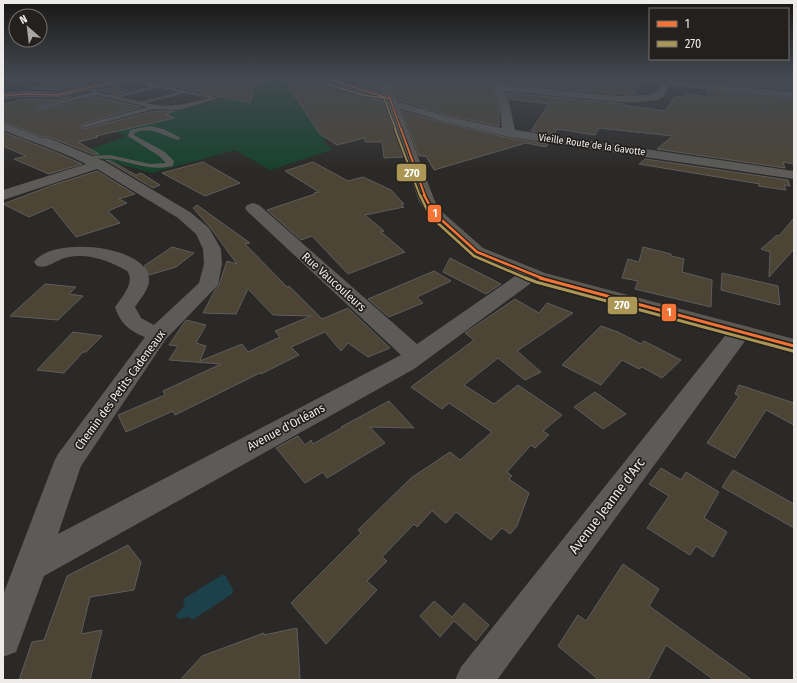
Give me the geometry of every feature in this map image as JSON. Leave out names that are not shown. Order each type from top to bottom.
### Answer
[{"type":"main road","points":[[394,109],[426,199],[434,213],[477,252],[531,274],[610,298],[794,346]]},
{"type":"street","name":"Vieille Route de la Gavotte","points":[[419,109],[448,120],[509,133],[794,175]]},
{"type":"street","points":[[505,109],[509,133]]},
{"type":"street","name":"Chemin des Petits Cadeneaux","points":[[3,126],[93,161],[184,215],[203,232],[212,249],[213,264],[208,285],[158,334],[68,462],[32,565],[3,639]]},
{"type":"street","points":[[3,195],[93,161]]},
{"type":"street","name":"Rue Vaucouleurs","points":[[253,208],[416,356]]},
{"type":"street","points":[[43,262],[50,257],[59,254],[97,252],[115,258],[137,269],[140,275],[139,284],[125,308],[127,317],[135,325],[158,334]]},
{"type":"street","name":"Avenue d'Orléans","points":[[32,565],[406,363],[531,274]]},
{"type":"street","name":"Avenue Jeanne d'Arc","points":[[474,680],[740,332]]},
{"type":"lane","points":[[84,126],[147,109]]},
{"type":"lane","points":[[93,161],[108,157],[150,166],[165,166],[170,164],[170,161],[162,154],[131,136],[131,133],[137,128],[149,127],[178,138]]},
{"type":"green space","points":[[185,109],[367,110],[306,117],[336,136],[322,140],[332,150],[270,170],[235,150],[152,173],[104,160],[86,150],[126,137],[110,128]]},
{"type":"water","points":[[222,575],[225,575],[233,590],[232,594],[194,619],[189,617],[178,619],[176,615],[185,606],[183,601],[185,598]]},
{"type":"building","points":[[3,109],[134,109],[82,124],[80,126],[84,129],[154,111],[175,111],[166,114],[175,118],[96,136],[98,137],[78,142],[99,154],[92,154],[52,138],[40,136],[3,121]]},
{"type":"building","points":[[303,109],[387,109],[403,157],[384,158],[382,142],[365,142],[365,138],[337,145],[320,134]]},
{"type":"building","points":[[427,109],[499,109],[499,126],[450,116]]},
{"type":"building","points":[[546,109],[650,109],[665,111],[666,109],[794,109],[794,164],[783,162],[785,168],[657,149],[673,136],[599,128],[595,135],[557,129],[554,134],[531,131]]},
{"type":"building","points":[[402,111],[444,123],[509,138],[548,144],[546,147],[526,143],[434,170],[426,156],[419,156]]},
{"type":"building","points":[[3,132],[82,164],[49,174],[14,159],[26,156],[3,146]]},
{"type":"building","points":[[645,159],[788,180],[790,186],[784,185],[786,190],[758,186],[760,184],[639,164]]},
{"type":"building","points":[[106,160],[111,161],[136,175],[141,173],[160,185],[153,188]]},
{"type":"building","points":[[203,162],[240,183],[205,196],[162,173]]},
{"type":"building","points":[[313,162],[348,181],[363,177],[391,190],[404,204],[401,204],[404,207],[365,215],[384,231],[381,232],[405,252],[348,274],[312,236],[301,240],[267,210],[319,192],[285,171]]},
{"type":"building","points":[[97,171],[135,194],[119,199],[127,203],[108,211],[120,223],[76,237],[52,207],[29,217],[3,204],[53,185]]},
{"type":"building","points":[[197,205],[250,243],[245,244],[287,287],[289,286],[322,319],[348,308],[390,348],[368,357],[348,343],[341,351],[325,332],[291,347],[299,355],[175,415],[173,411],[126,432],[118,415],[165,395],[163,391],[221,364],[169,360],[178,346],[169,345],[186,320],[206,325],[196,343],[206,346],[200,361],[242,344],[248,352],[280,337],[275,331],[311,316],[273,315],[248,289],[236,314],[203,313],[219,285],[227,261],[237,264],[210,227],[193,208]]},
{"type":"building","points":[[794,218],[794,249],[769,277],[770,252],[761,249],[777,235],[779,236]]},
{"type":"building","points":[[172,247],[194,253],[176,267],[149,275],[144,266]]},
{"type":"building","points":[[643,247],[684,259],[682,272],[712,280],[711,307],[635,289],[638,281],[622,278],[628,259],[639,262]]},
{"type":"building","points":[[450,258],[501,284],[486,294],[443,272]]},
{"type":"building","points":[[434,271],[451,281],[417,297],[423,303],[389,317],[368,299]]},
{"type":"building","points":[[722,273],[778,286],[780,305],[721,290]]},
{"type":"building","points":[[45,284],[76,287],[69,294],[83,296],[58,320],[10,316]]},
{"type":"building","points":[[515,299],[539,313],[547,303],[573,313],[517,351],[541,372],[525,380],[498,358],[464,385],[494,404],[518,385],[562,415],[543,431],[549,435],[535,448],[531,445],[507,472],[512,476],[509,479],[529,493],[517,526],[510,534],[502,528],[491,540],[456,512],[446,523],[432,511],[417,527],[414,524],[382,557],[387,561],[367,581],[377,590],[326,644],[291,603],[361,533],[358,530],[411,478],[450,452],[460,460],[492,432],[449,403],[442,409],[411,387],[474,340],[465,333]]},
{"type":"building","points":[[601,326],[618,332],[641,344],[644,341],[681,360],[662,378],[642,367],[639,369],[622,360],[601,385],[562,365]]},
{"type":"building","points":[[73,332],[102,336],[86,352],[83,352],[64,373],[37,370]]},
{"type":"building","points":[[739,385],[794,403],[794,425],[766,410],[735,458],[707,443],[739,396],[735,394]]},
{"type":"building","points":[[595,392],[626,414],[603,429],[574,407]]},
{"type":"building","points":[[389,401],[414,428],[370,427],[385,443],[327,478],[323,472],[305,483],[276,448],[298,436],[305,445],[311,440],[313,444]]},
{"type":"building","points":[[661,468],[681,480],[686,472],[719,492],[704,518],[727,532],[713,557],[696,546],[690,555],[647,528],[669,496],[649,484]]},
{"type":"building","points":[[733,470],[794,504],[794,528],[722,487]]},
{"type":"building","points":[[128,545],[141,562],[134,590],[90,597],[81,634],[102,630],[90,680],[19,680],[32,642],[44,640],[67,576]]},
{"type":"building","points":[[623,564],[659,589],[649,606],[752,680],[714,680],[666,645],[648,680],[599,680],[558,646],[578,615],[586,621]]},
{"type":"building","points":[[434,601],[452,617],[464,603],[489,625],[476,641],[454,621],[440,637],[420,616]]},
{"type":"building","points":[[297,628],[300,680],[180,680],[202,656],[264,633],[264,635]]},
{"type":"transit line","name":"270","points":[[388,109],[422,201],[430,216],[474,256],[536,282],[793,351]]},
{"type":"transit line","name":"1","points":[[394,109],[426,199],[434,213],[477,252],[538,277],[794,346]]}]
